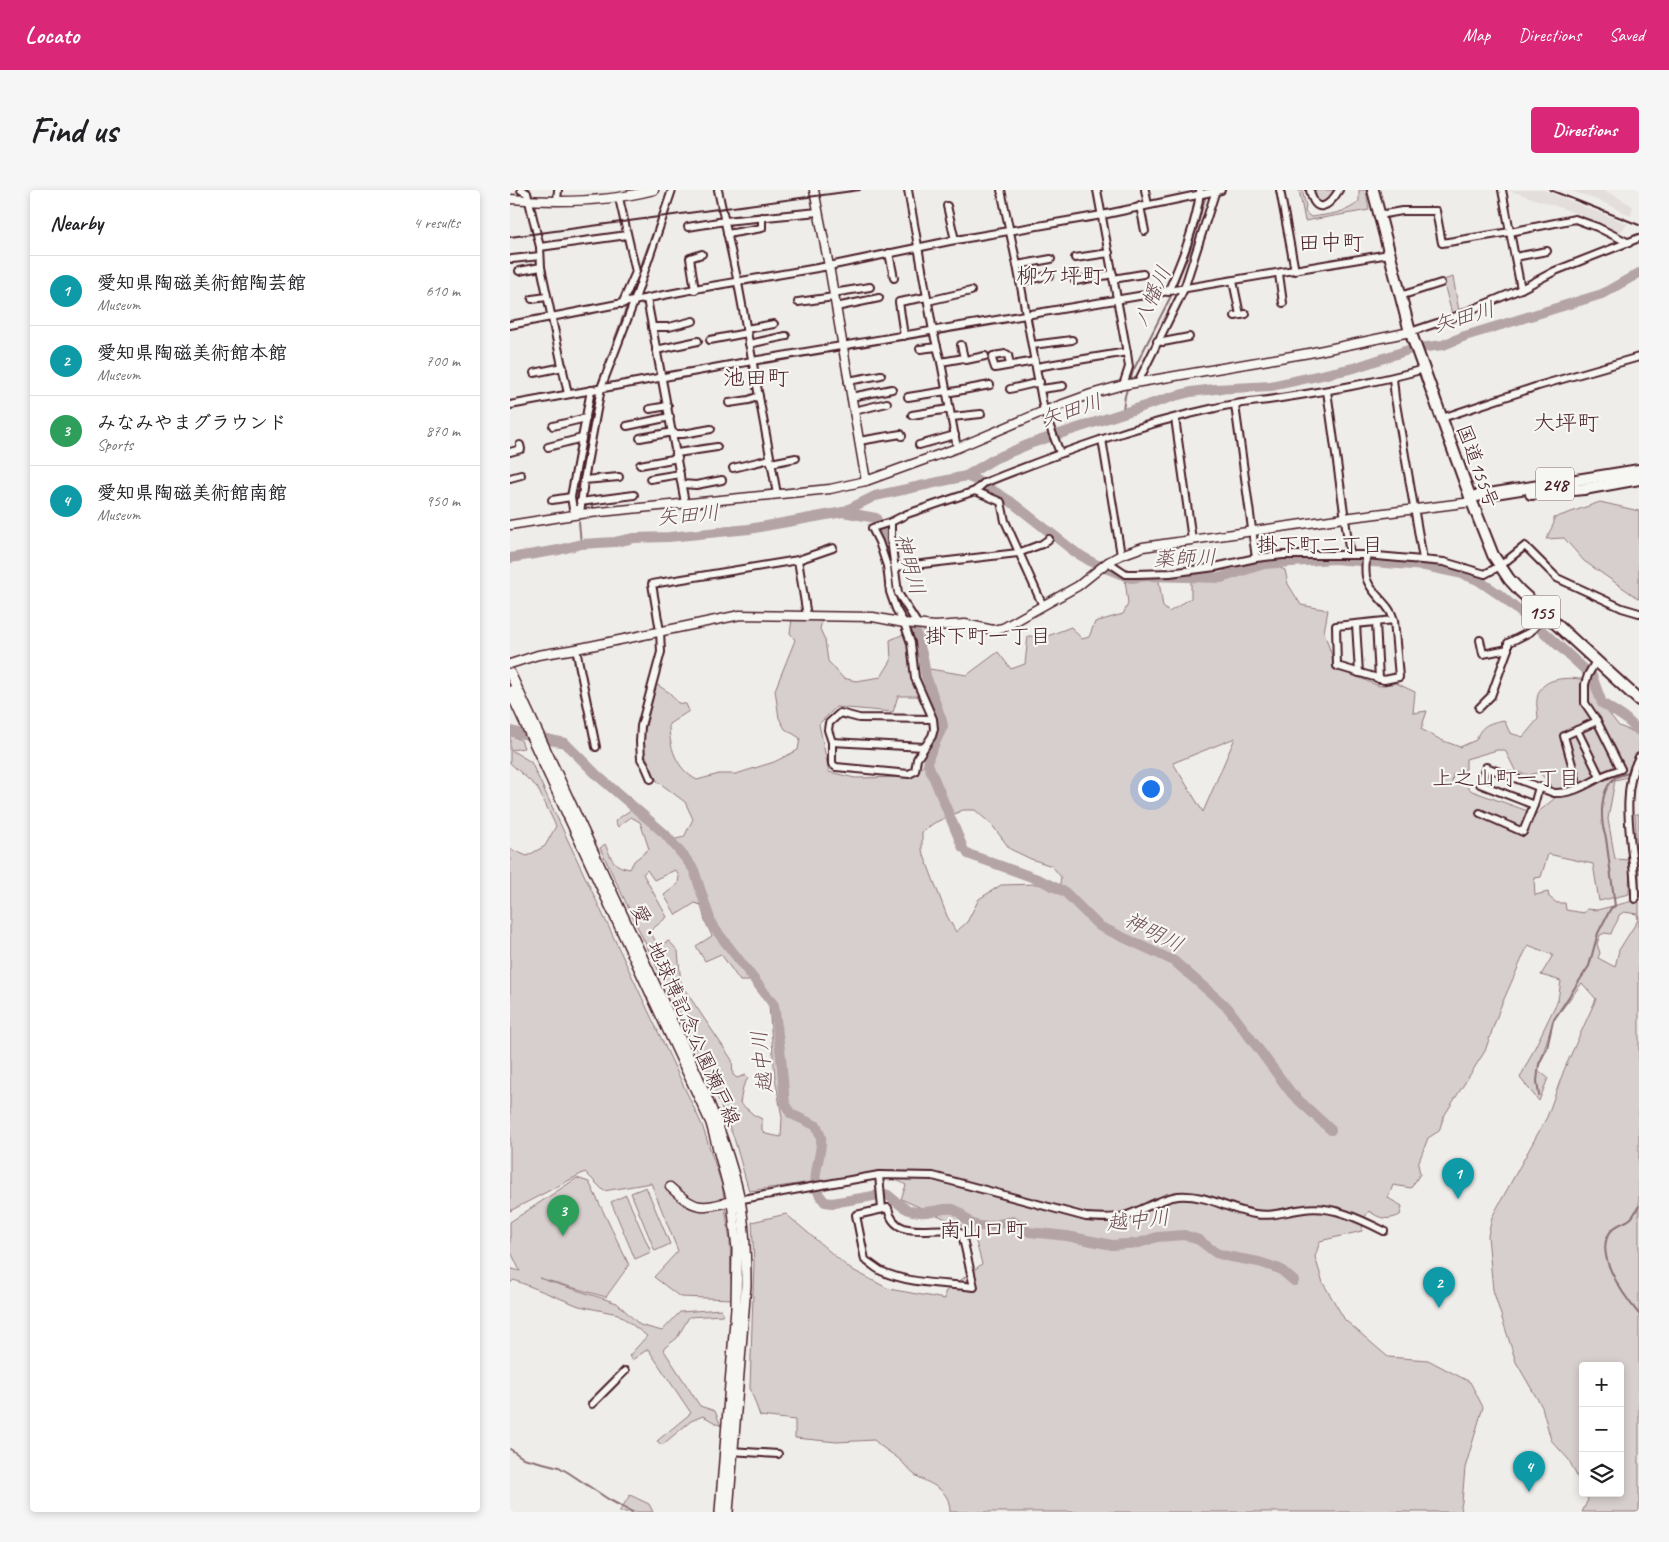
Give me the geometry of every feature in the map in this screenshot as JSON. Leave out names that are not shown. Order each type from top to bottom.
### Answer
[{"type":"highway","name":"国道155号","points":[[1373,190],[1410,333],[1486,539],[1500,566],[1509,579],[1545,616],[1639,700]]},
{"type":"highway","name":"248","points":[[1471,499],[1639,470]]},
{"type":"highway","name":"248","points":[[1471,499],[1584,489],[1639,479]]},
{"type":"main road","name":"愛・地球博記念公園瀬戸線","points":[[510,673],[530,727],[711,1123],[736,1200],[738,1249],[728,1512]]},
{"type":"main road","name":"愛・地球博記念公園瀬戸線","points":[[510,691],[530,727]]},
{"type":"main road","name":"愛・地球博記念公園瀬戸線","points":[[720,1512],[729,1451]]},
{"type":"street","points":[[521,190],[527,193],[540,247],[541,267],[568,394]]},
{"type":"street","points":[[557,200],[558,190]]},
{"type":"street","points":[[510,200],[595,200],[619,198],[654,190]]},
{"type":"street","points":[[580,509],[600,388],[628,303],[672,190]]},
{"type":"street","points":[[718,190],[738,283],[777,494]]},
{"type":"street","points":[[814,190],[866,481]]},
{"type":"street","points":[[908,190],[933,331],[941,362],[957,448]]},
{"type":"street","points":[[1001,190],[1044,413],[1060,452]]},
{"type":"street","points":[[1097,190],[1127,352],[1130,384]]},
{"type":"street","points":[[1146,190],[1148,205]]},
{"type":"street","points":[[1280,190],[1295,271]]},
{"type":"street","points":[[1310,190],[1312,200],[1316,205],[1321,206],[1330,203],[1339,190]]},
{"type":"street","points":[[1502,190],[1521,289]]},
{"type":"street","points":[[510,325],[829,266],[1209,192]]},
{"type":"street","points":[[1176,291],[1184,255],[1209,192]]},
{"type":"street","points":[[1130,384],[1157,341],[1209,192]]},
{"type":"street","points":[[619,198],[636,272],[628,303]]},
{"type":"street","points":[[948,206],[955,240]]},
{"type":"street","points":[[1140,206],[1145,231]]},
{"type":"street","points":[[1379,215],[1402,211],[1436,211],[1442,242],[1510,232],[1575,218],[1629,243]]},
{"type":"street","points":[[688,227],[725,221],[818,212]]},
{"type":"street","points":[[728,234],[762,228],[762,217]]},
{"type":"street","points":[[540,247],[628,235]]},
{"type":"street","points":[[592,390],[571,497],[573,509],[685,503],[830,489],[866,481],[957,448],[1091,394],[1130,384],[1309,353],[1410,333],[1449,319],[1521,289],[1555,272],[1639,238]]},
{"type":"street","points":[[1515,256],[1547,251]]},
{"type":"street","points":[[889,253],[894,278]]},
{"type":"street","points":[[1074,258],[1109,253]]},
{"type":"street","points":[[695,290],[690,258],[702,254]]},
{"type":"street","points":[[510,405],[752,361],[1279,274],[1389,254]]},
{"type":"street","points":[[512,259],[540,256]]},
{"type":"street","points":[[1017,266],[1051,259]]},
{"type":"street","points":[[519,271],[541,267]]},
{"type":"street","points":[[1075,281],[1143,274]]},
{"type":"street","points":[[1279,274],[1283,303]]},
{"type":"street","points":[[1020,282],[1050,275]]},
{"type":"street","points":[[1233,281],[1240,315]]},
{"type":"street","points":[[1400,296],[1441,283]]},
{"type":"street","points":[[798,302],[870,287]]},
{"type":"street","points":[[904,336],[899,302],[971,291]]},
{"type":"street","points":[[532,300],[547,296]]},
{"type":"street","points":[[836,307],[880,298]]},
{"type":"street","points":[[647,299],[685,503]]},
{"type":"street","points":[[652,327],[669,327],[694,322]]},
{"type":"street","points":[[710,340],[774,324]]},
{"type":"street","points":[[749,344],[786,336]]},
{"type":"street","points":[[1157,341],[1163,342],[1189,337]]},
{"type":"street","points":[[1032,345],[1072,340]]},
{"type":"street","points":[[656,350],[698,341]]},
{"type":"street","points":[[961,345],[964,358]]},
{"type":"street","points":[[920,349],[937,347]]},
{"type":"street","points":[[1010,366],[1127,352]]},
{"type":"street","points":[[941,362],[985,356]]},
{"type":"street","points":[[1442,418],[1538,386],[1639,357]]},
{"type":"street","points":[[534,373],[563,367]]},
{"type":"street","points":[[933,719],[859,718],[840,713],[829,723],[828,730],[832,742],[832,764],[836,767],[909,774],[915,771],[917,759],[934,729],[933,719],[915,678],[910,643],[904,623],[896,609],[890,592],[887,566],[880,542],[872,528],[976,491],[984,483],[1060,452],[1102,439],[1217,407],[1327,391],[1393,378],[1423,368]]},
{"type":"street","points":[[848,381],[881,375]]},
{"type":"street","points":[[1393,378],[1423,559]]},
{"type":"street","points":[[908,397],[990,384]]},
{"type":"street","points":[[1010,390],[1040,386],[1063,386]]},
{"type":"street","points":[[851,397],[892,389]]},
{"type":"street","points":[[1327,391],[1350,555]]},
{"type":"street","points":[[729,403],[749,400],[759,396]]},
{"type":"street","points":[[854,411],[887,404]]},
{"type":"street","points":[[1235,405],[1256,558]]},
{"type":"street","points":[[650,409],[668,406]]},
{"type":"street","points":[[912,415],[949,409]]},
{"type":"street","points":[[952,417],[981,414]]},
{"type":"street","points":[[628,426],[670,417]]},
{"type":"street","points":[[552,426],[586,418]]},
{"type":"street","points":[[1175,418],[1192,540]]},
{"type":"street","points":[[640,438],[711,429]]},
{"type":"street","points":[[859,441],[901,434],[902,436]]},
{"type":"street","points":[[919,445],[955,434]]},
{"type":"street","points":[[548,446],[582,438]]},
{"type":"street","points":[[1102,439],[1121,555]]},
{"type":"street","points":[[510,452],[521,450],[520,445]]},
{"type":"street","points":[[640,465],[717,447]]},
{"type":"street","points":[[733,468],[796,458]]},
{"type":"street","points":[[650,479],[680,474]]},
{"type":"street","points":[[510,478],[521,476]]},
{"type":"street","points":[[584,480],[619,477]]},
{"type":"street","points":[[682,484],[696,485],[722,480]]},
{"type":"street","points":[[976,491],[1001,502],[1005,521],[1043,606]]},
{"type":"street","points":[[510,524],[634,495]]},
{"type":"street","points":[[552,500],[571,497]]},
{"type":"street","points":[[510,664],[538,655],[740,615],[881,618],[904,623],[935,626],[965,624],[993,630],[1003,628],[1078,586],[1108,562],[1143,547],[1344,518],[1414,510],[1471,499]]},
{"type":"street","points":[[891,522],[891,539],[898,593],[917,623]]},
{"type":"street","points":[[896,567],[1018,553],[1042,544],[1049,539]]},
{"type":"street","points":[[1108,562],[1126,574],[1136,574],[1170,573],[1283,555],[1366,555],[1444,562],[1485,574],[1500,566],[1525,546],[1557,578],[1622,608],[1639,613]]},
{"type":"street","points":[[651,779],[641,759],[641,726],[661,652],[660,631],[652,584],[798,560],[833,548]]},
{"type":"street","points":[[1366,555],[1366,579],[1377,595],[1392,611],[1394,620],[1399,677],[1384,680],[1337,666],[1336,626],[1394,620]]},
{"type":"street","points":[[798,560],[807,616]]},
{"type":"street","points":[[1479,708],[1491,696],[1508,648],[1508,643],[1530,632],[1545,616]]},
{"type":"street","points":[[1376,622],[1380,679]]},
{"type":"street","points":[[1356,624],[1360,673]]},
{"type":"street","points":[[1480,640],[1483,654],[1508,648]]},
{"type":"street","points":[[576,649],[596,747]]},
{"type":"street","points":[[1534,805],[1480,784],[1486,767],[1554,793],[1563,793],[1582,787],[1600,777],[1621,769],[1597,721],[1585,703],[1584,692],[1588,675],[1596,661]]},
{"type":"street","points":[[1576,779],[1564,736],[1597,721]]},
{"type":"street","points":[[1576,730],[1600,777]]},
{"type":"street","points":[[832,742],[924,747]]},
{"type":"street","points":[[1635,899],[1629,801],[1631,780],[1639,758]]},
{"type":"street","points":[[1480,813],[1523,832],[1539,787]]},
{"type":"street","points":[[670,1186],[686,1202],[697,1206],[713,1206],[829,1183],[933,1176],[1086,1217],[1124,1216],[1176,1196],[1204,1197],[1241,1211],[1263,1215],[1276,1215],[1305,1209],[1319,1208],[1331,1210],[1346,1214],[1384,1231]]},
{"type":"street","points":[[879,1179],[882,1209]]},
{"type":"street","points":[[888,1208],[889,1215],[894,1222],[905,1229],[950,1230],[962,1234],[974,1287],[918,1281],[896,1276],[881,1271],[865,1260],[856,1215],[882,1209],[888,1208]]},
{"type":"street","points":[[592,1404],[625,1371]]},
{"type":"street","points":[[729,1451],[778,1454]]},
{"type":"shaded area","points":[[1299,190],[1302,190],[1306,206],[1305,212],[1311,217],[1336,213],[1355,205],[1359,201],[1359,190],[1366,190],[1369,210],[1305,221]]},
{"type":"shaded area","points":[[1312,190],[1334,190],[1327,201],[1322,204],[1317,202]]},
{"type":"shaded area","points":[[1508,190],[1544,190],[1628,224],[1620,232],[1564,209]]},
{"type":"shaded area","points":[[1570,190],[1600,190],[1610,193],[1633,206],[1631,216],[1605,203]]},
{"type":"shaded area","points":[[1453,277],[1459,311],[1452,314],[1443,280]]},
{"type":"shaded area","points":[[1600,502],[1639,511],[1639,599],[1584,561],[1564,538],[1546,539],[1554,523],[1554,518]]},
{"type":"shaded area","points":[[1273,565],[1285,570],[1288,584],[1301,605],[1328,610],[1324,632],[1336,668],[1379,686],[1396,683],[1415,692],[1413,713],[1427,711],[1421,729],[1441,740],[1460,747],[1476,740],[1480,731],[1486,726],[1504,720],[1510,733],[1523,737],[1538,719],[1537,701],[1539,691],[1551,681],[1567,678],[1591,681],[1599,701],[1619,726],[1639,734],[1639,752],[1628,777],[1615,780],[1608,819],[1615,859],[1630,860],[1629,894],[1599,901],[1593,864],[1548,854],[1541,877],[1534,878],[1535,895],[1548,892],[1549,897],[1557,903],[1565,903],[1566,910],[1584,913],[1587,909],[1597,910],[1637,900],[1635,814],[1639,814],[1639,1512],[1582,1512],[1588,1500],[1587,1497],[1624,1497],[1624,1362],[1579,1362],[1579,1481],[1569,1460],[1551,1440],[1542,1407],[1516,1362],[1493,1290],[1488,1236],[1492,1217],[1547,1117],[1564,1070],[1596,999],[1582,983],[1553,1021],[1538,1070],[1548,1078],[1539,1101],[1520,1078],[1558,1000],[1561,981],[1541,975],[1553,955],[1528,945],[1500,1008],[1485,1051],[1444,1116],[1439,1131],[1428,1138],[1418,1164],[1420,1174],[1411,1188],[1393,1185],[1388,1198],[1402,1206],[1400,1215],[1384,1218],[1369,1211],[1363,1220],[1362,1231],[1320,1241],[1315,1257],[1323,1283],[1345,1320],[1388,1357],[1428,1360],[1470,1382],[1483,1407],[1465,1468],[1460,1512],[950,1512],[947,1498],[939,1489],[913,1473],[899,1459],[874,1440],[837,1442],[795,1438],[795,1420],[760,1416],[750,1388],[754,1263],[752,1222],[786,1214],[849,1268],[889,1289],[945,1299],[945,1292],[982,1264],[973,1231],[901,1199],[906,1185],[888,1175],[861,1175],[749,1191],[734,1138],[710,1079],[600,848],[605,844],[616,864],[630,869],[634,861],[649,849],[640,822],[631,817],[618,827],[615,821],[632,809],[668,841],[684,837],[693,819],[685,802],[657,781],[645,754],[643,739],[656,684],[670,693],[678,703],[686,704],[689,711],[669,724],[672,748],[684,770],[697,780],[719,774],[736,774],[774,762],[798,750],[800,738],[785,729],[779,718],[775,690],[795,640],[790,633],[792,619],[822,621],[820,629],[825,640],[828,661],[843,678],[856,681],[881,677],[891,661],[890,640],[920,627],[924,628],[923,668],[967,675],[998,652],[1011,669],[1025,664],[1028,636],[1045,637],[1071,627],[1082,639],[1089,637],[1095,622],[1123,614],[1128,604],[1125,579],[1158,575],[1163,607],[1169,612],[1191,598],[1191,581],[1202,573]],"holes":[[[898,696],[927,696],[936,721],[936,728],[923,766],[911,777],[855,778],[829,772],[819,724],[836,707],[893,712]],[[1235,738],[1203,812],[1173,763]],[[1497,750],[1505,750],[1516,772],[1530,775],[1539,772],[1550,784],[1555,798],[1536,814],[1472,791],[1463,783],[1452,785],[1453,774],[1466,769],[1466,759]],[[963,810],[975,810],[992,825],[1010,849],[1052,866],[1061,877],[1059,889],[1037,884],[1001,885],[979,899],[967,922],[956,932],[947,916],[922,850],[922,832],[934,823]],[[647,870],[654,880],[675,870],[679,876],[678,884],[664,895],[676,915],[695,903],[701,905],[705,921],[712,936],[696,946],[705,961],[721,954],[740,981],[751,981],[769,1006],[775,1077],[782,1118],[781,1137],[766,1134],[762,1130],[762,1119],[740,1103],[743,1087],[748,1078],[746,1075],[737,1078],[733,1075],[732,1060],[681,984],[678,951],[669,941],[658,946],[650,931],[667,917],[643,874]],[[1624,912],[1637,914],[1638,920],[1619,950],[1615,967],[1598,958],[1600,953],[1597,944],[1600,935],[1605,933],[1611,934],[1619,915]]]},
{"type":"shaded area","points":[[510,735],[521,740],[524,748],[511,750],[531,762],[702,1125],[722,1185],[730,1242],[732,1299],[680,1297],[654,1277],[678,1251],[651,1183],[604,1191],[585,1172],[510,1211],[510,849],[527,856],[545,846],[556,826],[537,787],[510,763]]},
{"type":"shaded area","points":[[577,1178],[589,1182],[629,1265],[606,1297],[539,1278],[617,1303],[640,1325],[662,1331],[680,1312],[721,1309],[723,1315],[689,1317],[677,1338],[663,1349],[700,1406],[715,1411],[721,1426],[703,1416],[691,1421],[662,1445],[657,1441],[691,1413],[648,1349],[632,1360],[629,1356],[647,1336],[618,1314],[579,1306],[514,1280],[510,1283],[510,1265],[512,1269],[520,1271],[510,1250],[510,1222]]},
{"type":"shaded area","points":[[646,1187],[670,1244],[655,1251],[631,1193]]},
{"type":"shaded area","points":[[626,1195],[651,1252],[635,1259],[611,1202]]},
{"type":"shaded area","points":[[630,1495],[649,1504],[653,1512],[619,1512]]},
{"type":"waterway","name":"八幡川","points":[[1175,287],[1190,250],[1206,195]]},
{"type":"waterway","points":[[629,299],[665,200]]},
{"type":"waterway","name":"矢田川","points":[[510,558],[559,550],[581,544],[749,529],[843,512],[875,496],[966,476],[994,459],[1032,443],[1175,396],[1215,389],[1271,386],[1354,368],[1411,349],[1443,345],[1465,336],[1602,294],[1639,273]]},
{"type":"waterway","name":"八幡川","points":[[1130,382],[1133,371],[1173,292]]},
{"type":"waterway","points":[[576,500],[599,382],[628,303]]},
{"type":"waterway","name":"八幡川","points":[[1126,412],[1123,410],[1128,386]]},
{"type":"waterway","name":"薬師川","points":[[966,476],[1010,501],[1075,552],[1095,564],[1131,578],[1149,576],[1221,578],[1264,564],[1333,559],[1425,566],[1463,574],[1478,580],[1500,595],[1538,627],[1592,676],[1602,703],[1625,718],[1639,731]]},
{"type":"waterway","name":"神明川","points":[[843,512],[876,518],[885,538],[891,560],[894,593],[914,627],[923,657],[926,676],[943,726],[929,756],[928,764],[963,848]]},
{"type":"waterway","points":[[579,522],[581,544]]},
{"type":"waterway","name":"越中川","points":[[510,731],[565,743],[598,776],[665,834],[694,870],[712,925],[774,1005],[785,1104],[791,1114],[817,1126],[821,1137],[821,1146],[815,1179],[819,1194],[825,1202],[832,1203],[885,1194],[908,1210],[925,1212],[953,1209],[968,1221],[979,1226],[990,1226],[1013,1221],[1029,1232],[1067,1236],[1112,1245],[1139,1243],[1157,1237],[1184,1235],[1199,1240],[1216,1253],[1259,1262],[1280,1269],[1294,1281]]},
{"type":"waterway","points":[[1539,1095],[1537,1081],[1539,1064],[1547,1048],[1553,1021],[1589,966],[1598,933],[1611,908],[1615,906],[1602,806],[1610,783],[1617,777],[1630,773]]},
{"type":"waterway","name":"神明川","points":[[963,848],[968,854]]},
{"type":"waterway","name":"神明川","points":[[968,854],[1040,880],[1065,892],[1099,926],[1174,961],[1228,1008],[1292,1094],[1331,1130]]},
{"type":"waterway","points":[[1639,1206],[1630,1219],[1613,1229],[1607,1238],[1605,1249],[1607,1260],[1618,1285],[1639,1314]]},
{"type":"waterway","points":[[510,1449],[523,1458],[559,1467],[608,1499],[632,1512]]},
{"type":"railway","points":[[510,237],[860,190]]},
{"type":"railway","points":[[1550,190],[1639,225]]},
{"type":"place","name":"愛知県陶磁美術館陶芸館","points":[[1458,1199]]},
{"type":"place","name":"みなみやまグラウンド","points":[[563,1236]]},
{"type":"place","name":"愛知県陶磁美術館本館","points":[[1439,1308]]},
{"type":"place","name":"愛知県陶磁美術館南館","points":[[1529,1492]]},
{"type":"district","name":"田中町","points":[[1331,242]]},
{"type":"district","name":"柳ケ坪町","points":[[1060,275]]},
{"type":"district","name":"池田町","points":[[756,377]]},
{"type":"district","name":"大坪町","points":[[1566,422]]},
{"type":"district","name":"掛下町二丁目","points":[[1320,545]]},
{"type":"district","name":"掛下町一丁目","points":[[988,636]]},
{"type":"district","name":"上之山町一丁目","points":[[1506,778]]},
{"type":"district","name":"南山口町","points":[[983,1229]]}]
